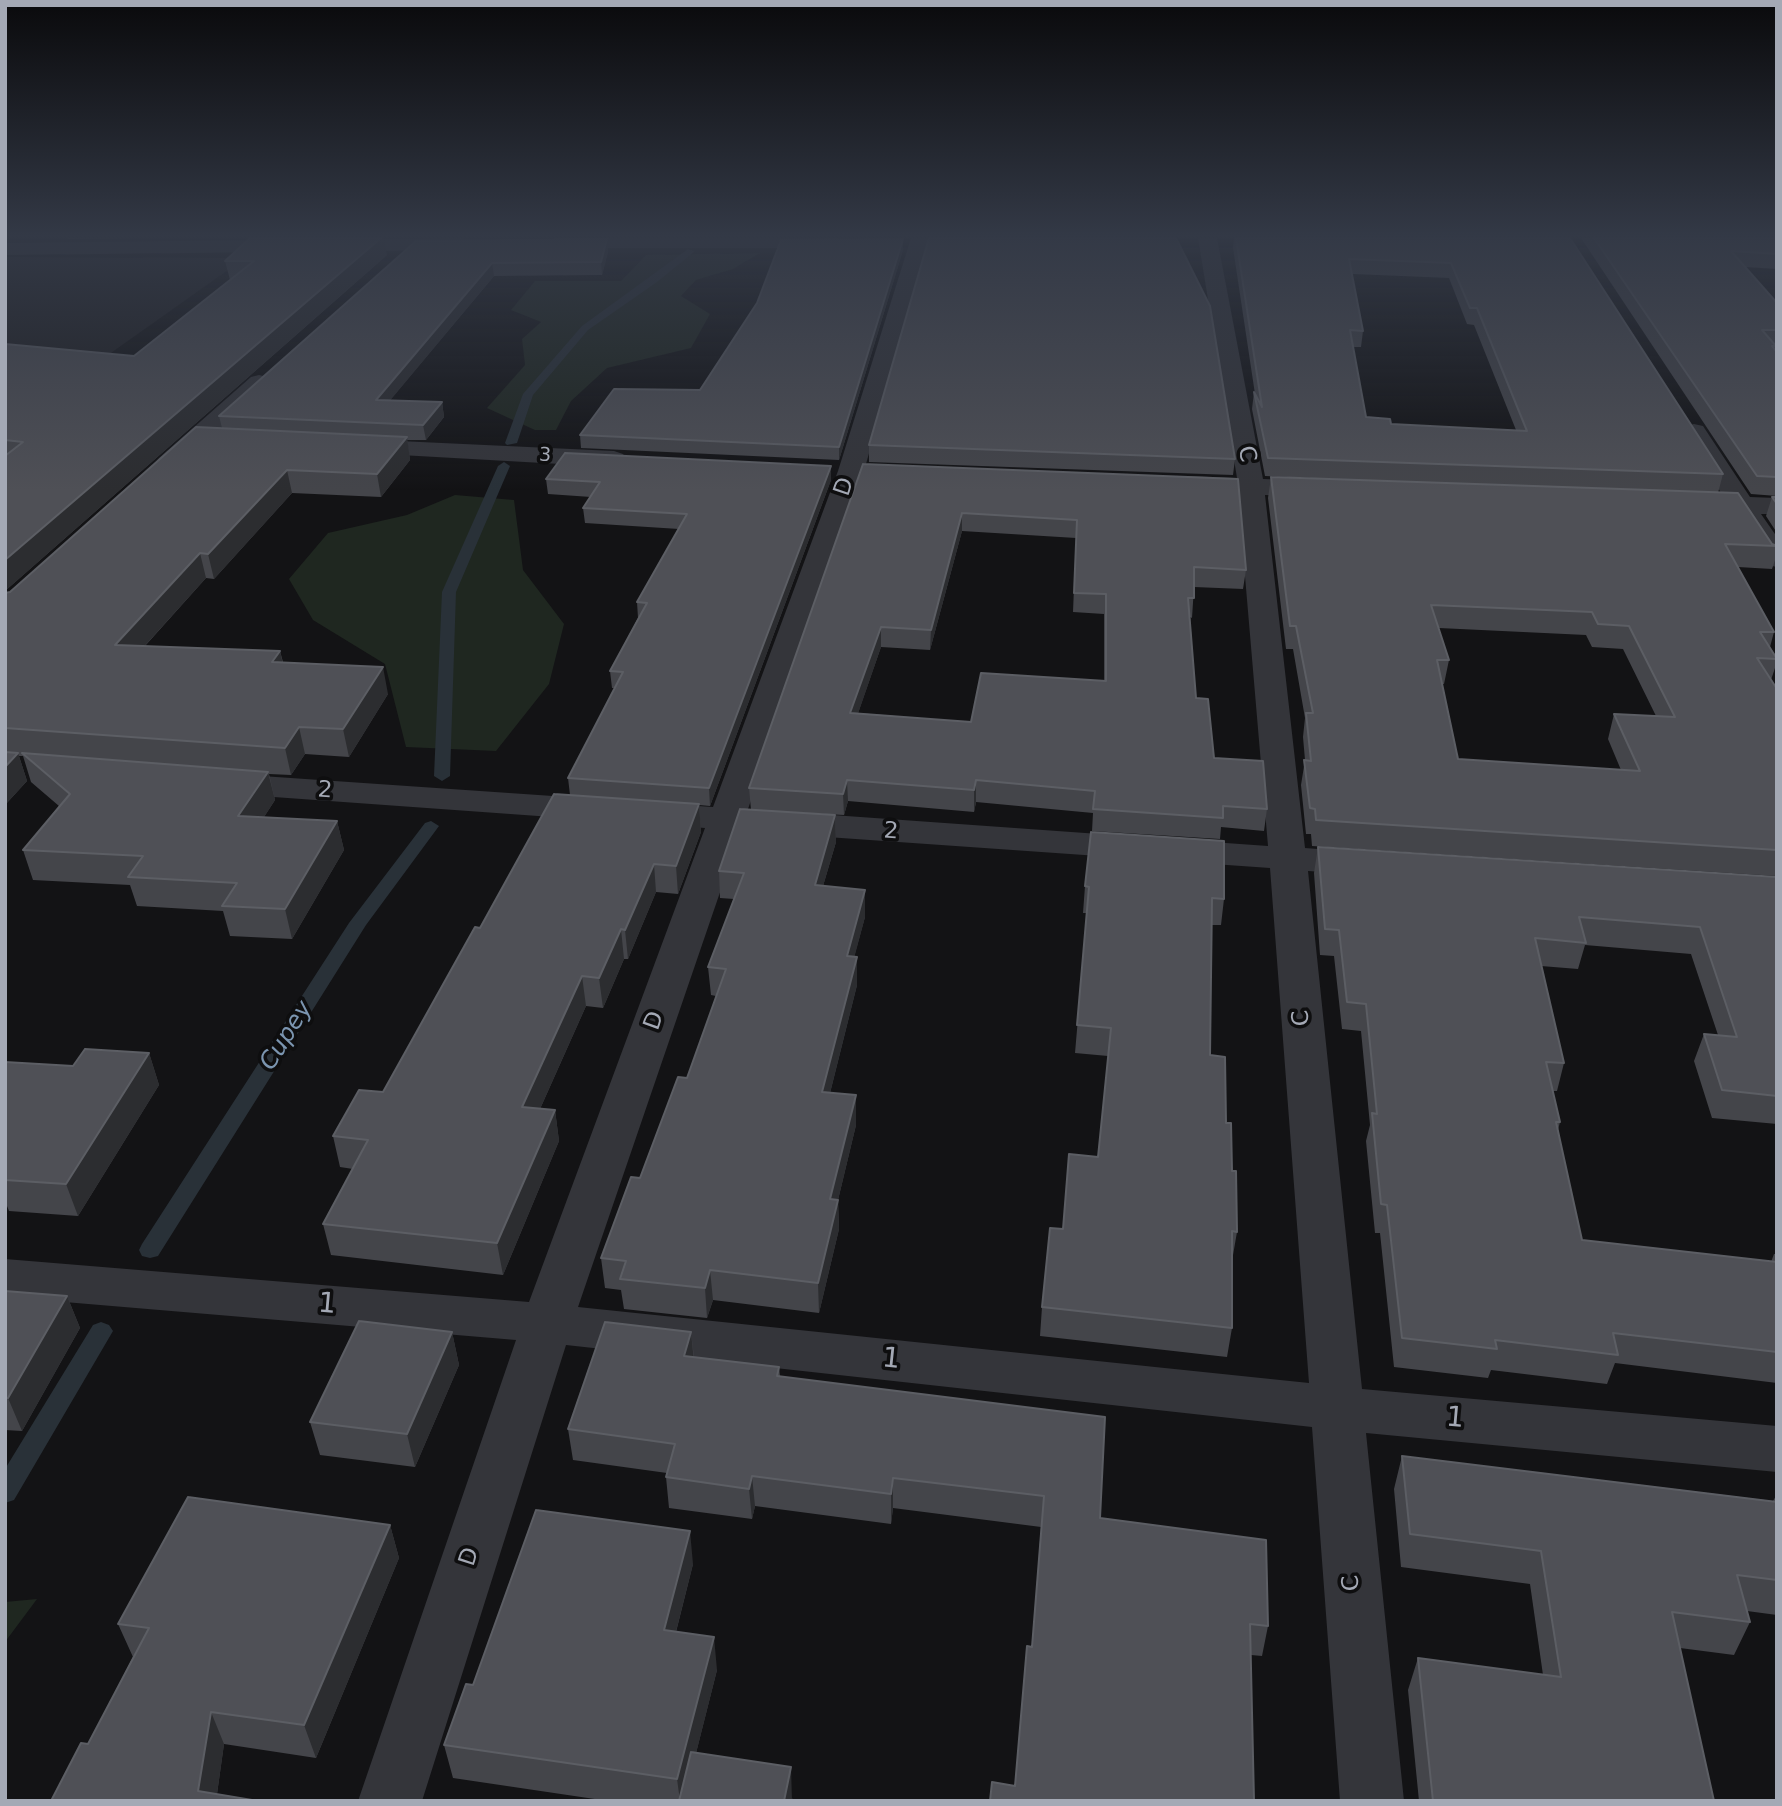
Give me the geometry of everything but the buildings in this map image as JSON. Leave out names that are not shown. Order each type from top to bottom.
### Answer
[{"type":"street","name":"D","points":[[390,1801],[547,1323],[851,471],[895,322]]},
{"type":"street","name":"C","points":[[1222,322],[1251,486],[1288,859],[1372,1801]]},
{"type":"street","points":[[155,475],[278,365]]},
{"type":"street","points":[[1681,412],[1777,559]]},
{"type":"street","points":[[194,439],[236,441]]},
{"type":"street","name":"3","points":[[334,446],[642,460]]},
{"type":"street","points":[[1169,483],[1349,490]]},
{"type":"street","points":[[1671,502],[1777,506]]},
{"type":"street","name":"2","points":[[186,781],[726,821],[1400,866]]},
{"type":"street","name":"1","points":[[5,1278],[547,1323],[1336,1408],[1777,1449]]},
{"type":"shaded area","points":[[5,322],[154,322],[5,428]]},
{"type":"shaded area","points":[[541,322],[705,322],[691,348],[607,368],[571,401],[556,430],[535,430],[487,408],[525,365],[522,339]]},
{"type":"shaded area","points":[[455,495],[514,500],[523,570],[564,624],[549,684],[496,751],[406,747],[385,664],[313,620],[289,579],[328,533],[407,515]]},
{"type":"shaded area","points":[[37,1599],[5,1642],[5,1602]]},
{"type":"waterway","name":"Cupey","points":[[511,443],[528,394],[585,328],[593,322]]},
{"type":"waterway","name":"Cupey","points":[[442,776],[449,592],[504,466]]},
{"type":"waterway","name":"Cupey","points":[[150,1250],[358,923],[431,826]]},
{"type":"waterway","name":"Cupey","points":[[5,1492],[101,1331]]}]
